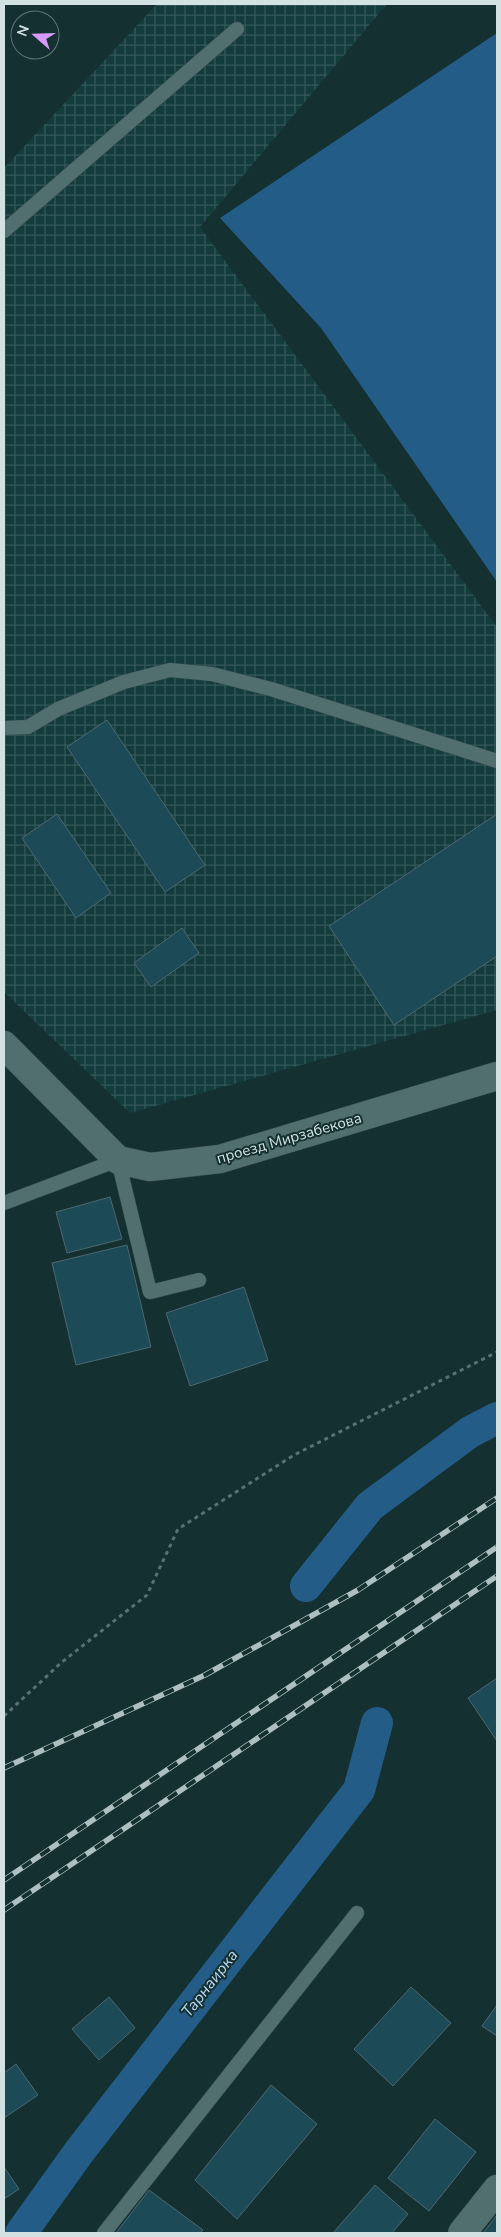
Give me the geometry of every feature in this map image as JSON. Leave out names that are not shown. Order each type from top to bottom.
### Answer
[{"type":"street","points":[[4,1045],[118,1160]]},
{"type":"street","name":"проезд Мирзабекова","points":[[118,1160],[150,1167],[220,1159],[497,1076]]},
{"type":"street","points":[[462,2233],[497,2189]]},
{"type":"lane","points":[[4,231],[237,28]]},
{"type":"lane","points":[[4,728],[28,726],[58,709],[124,682],[170,670],[212,674],[271,689],[497,761]]},
{"type":"lane","points":[[4,1203],[118,1160],[150,1292],[199,1280]]},
{"type":"lane","points":[[104,2233],[357,1913]]},
{"type":"path","points":[[4,1716],[62,1662],[147,1595],[178,1529],[294,1455],[497,1352]]},
{"type":"shaded area","points":[[157,4],[387,4],[200,227],[497,627],[497,1010],[130,1113],[4,992],[4,168]]},
{"type":"water","points":[[497,33],[497,582],[321,328],[220,218]]},
{"type":"building","points":[[107,720],[205,865],[165,892],[67,747]]},
{"type":"building","points":[[57,814],[111,893],[76,918],[22,838]]},
{"type":"building","points":[[497,814],[497,956],[394,1025],[329,926]]},
{"type":"building","points":[[182,928],[199,953],[151,987],[134,963]]},
{"type":"building","points":[[110,1197],[122,1239],[67,1253],[56,1212]]},
{"type":"building","points":[[127,1245],[151,1347],[76,1365],[52,1263]]},
{"type":"building","points":[[244,1287],[268,1360],[190,1386],[166,1313]]},
{"type":"building","points":[[497,1678],[497,1741],[468,1698]]},
{"type":"building","points":[[411,1987],[451,2023],[393,2086],[354,2049]]},
{"type":"building","points":[[109,1997],[135,2028],[99,2060],[72,2029]]},
{"type":"building","points":[[497,2005],[497,2036],[482,2026]]},
{"type":"building","points":[[16,2064],[38,2095],[4,2118],[4,2073]]},
{"type":"building","points":[[271,2085],[317,2124],[237,2219],[195,2180]]},
{"type":"building","points":[[435,2119],[476,2152],[429,2211],[388,2178]]},
{"type":"building","points":[[4,2167],[19,2189],[4,2199]]},
{"type":"building","points":[[375,2185],[408,2214],[392,2233],[333,2233]]},
{"type":"building","points":[[149,2190],[203,2230],[200,2233],[116,2233]]},
{"type":"building","points":[[497,2215],[497,2233],[483,2233]]},
{"type":"waterway","points":[[306,1586],[370,1506],[470,1432],[497,1418]]},
{"type":"waterway","name":"Тарнаирка","points":[[21,2233],[79,2152],[359,1790],[377,1723]]},
{"type":"railway","points":[[4,1768],[205,1675],[358,1590],[497,1498]]},
{"type":"railway","points":[[4,1880],[497,1547]]},
{"type":"railway","points":[[4,1910],[497,1576]]}]
